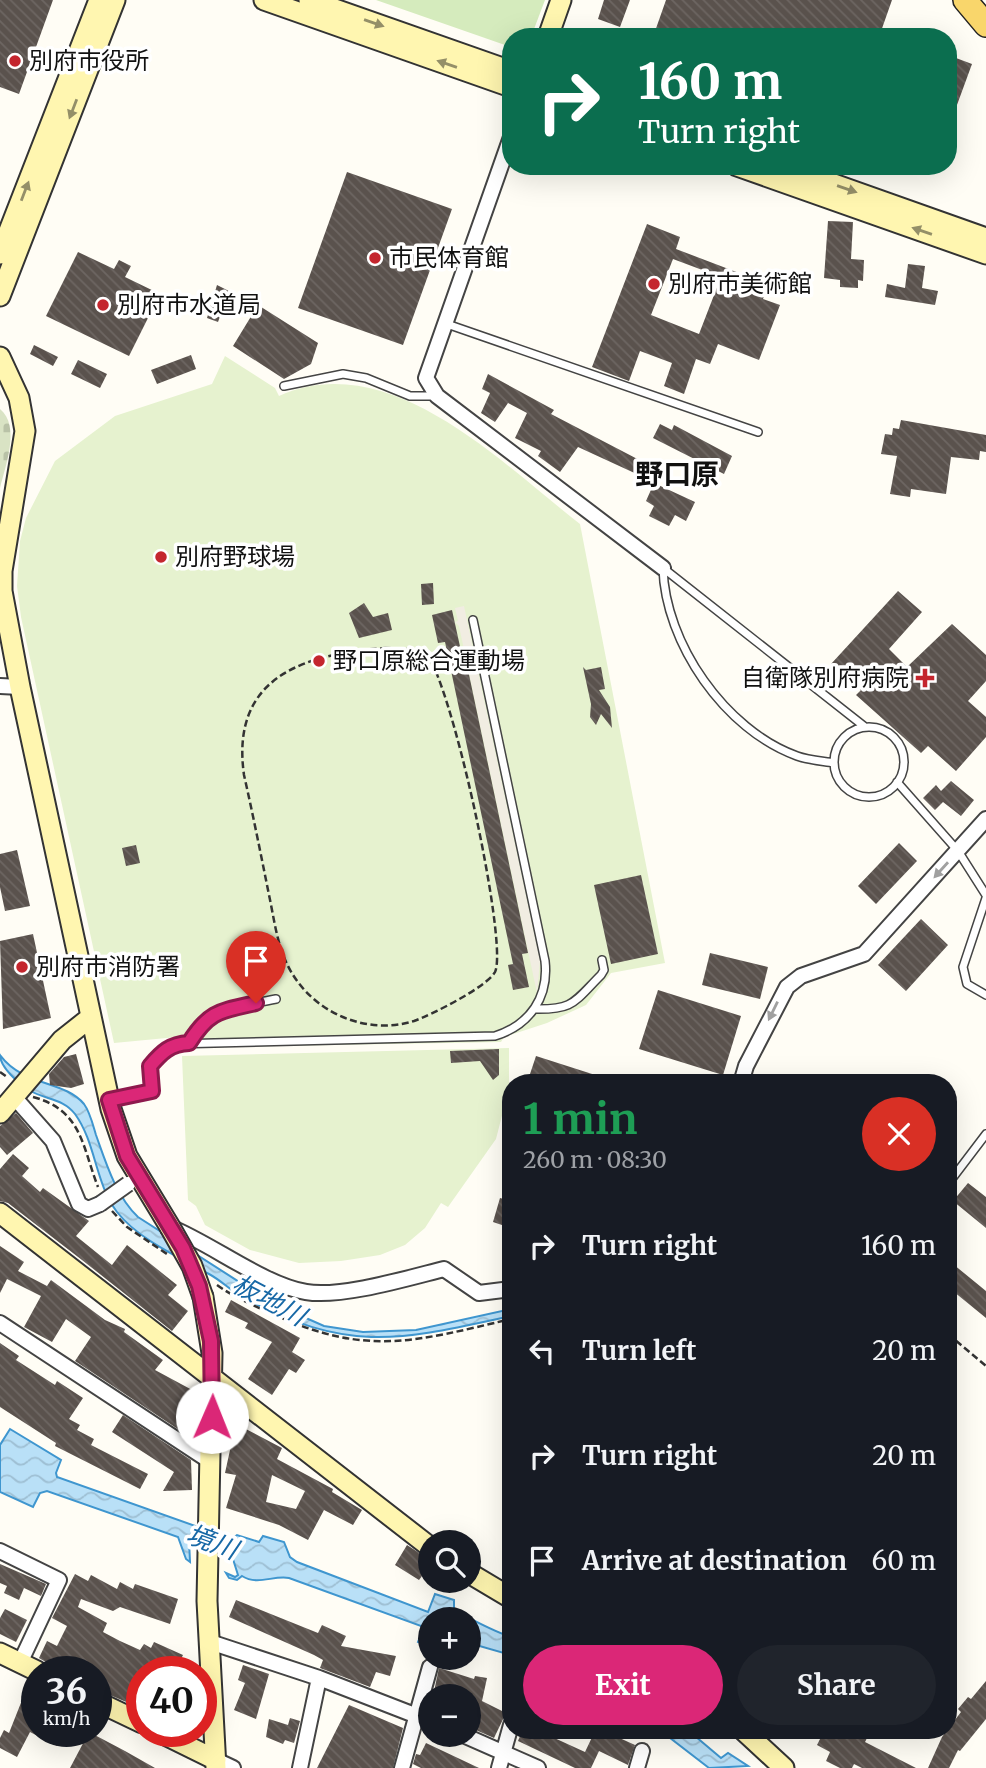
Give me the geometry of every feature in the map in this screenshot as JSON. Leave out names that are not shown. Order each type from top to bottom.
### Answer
[{"type":"main road","points":[[965,0],[986,26]]},
{"type":"street","points":[[0,254],[99,0]]},
{"type":"street","points":[[0,296],[115,0]]},
{"type":"street","points":[[264,0],[502,84]]},
{"type":"street","points":[[309,0],[502,68]]},
{"type":"street","points":[[551,28],[561,0]]},
{"type":"street","points":[[502,162],[426,378],[437,396],[663,568]]},
{"type":"street","points":[[762,175],[986,254]]},
{"type":"street","points":[[808,175],[986,238]]},
{"type":"street","points":[[0,357],[19,398],[25,431],[2,571],[10,686],[109,1100],[133,1181],[170,1227],[192,1266],[203,1297],[210,1330],[212,1377],[208,1641],[222,1765]]},
{"type":"street","points":[[744,1074],[787,987],[806,974],[845,964],[864,954],[986,819]]},
{"type":"street","points":[[0,1113],[62,1040],[91,1017]]},
{"type":"street","points":[[19,1093],[53,1141],[79,1204],[88,1209],[100,1204],[133,1181]]},
{"type":"street","points":[[0,1213],[418,1538]]},
{"type":"street","points":[[170,1227],[202,1240],[268,1278],[306,1292],[364,1288],[444,1269],[479,1293],[502,1290]]},
{"type":"street","points":[[0,1323],[211,1462]]},
{"type":"street","points":[[0,1551],[59,1580],[33,1656]]},
{"type":"street","points":[[481,1580],[502,1593]]},
{"type":"street","points":[[208,1641],[319,1678],[418,1715]]},
{"type":"street","points":[[0,1653],[21,1663]]},
{"type":"street","points":[[402,1768],[429,1670]]},
{"type":"street","points":[[300,1768],[319,1678]]},
{"type":"street","points":[[499,1768],[507,1739]]},
{"type":"street","points":[[753,1739],[784,1768]]},
{"type":"street","points":[[481,1743],[538,1768]]},
{"type":"street","points":[[188,1747],[222,1765]]},
{"type":"street","points":[[637,1768],[642,1751]]},
{"type":"lane","points":[[444,323],[758,432]]},
{"type":"lane","points":[[284,386],[343,374],[366,378],[410,396],[437,396]]},
{"type":"lane","points":[[663,568],[864,727]]},
{"type":"lane","points":[[663,568],[664,591],[687,656],[709,688],[734,714],[765,739],[797,756],[834,764]]},
{"type":"lane","points":[[109,1100],[152,1091],[150,1066],[173,1044],[495,1036],[513,1029],[534,1009],[545,981],[545,961],[473,620]]},
{"type":"lane","points":[[864,727],[877,728],[897,741],[904,763],[897,782],[886,793],[863,797],[842,785],[834,764],[839,744],[855,730],[864,727]]},
{"type":"lane","points":[[897,782],[958,851],[986,896],[980,924],[965,961],[964,979],[986,995]]},
{"type":"lane","points":[[534,1009],[562,1009],[572,1005],[601,975],[604,970],[602,960]]},
{"type":"lane","points":[[189,1043],[203,1022],[218,1011],[275,999]]},
{"type":"lane","points":[[957,1172],[986,1134]]},
{"type":"path","points":[[412,648],[423,650],[433,659],[457,731],[487,875],[497,965],[489,979],[427,1016],[398,1024],[369,1024],[341,1016],[315,1001],[288,965],[278,937],[244,775],[243,737],[257,702],[272,682],[292,667],[315,657],[348,651],[412,648]]},
{"type":"path","points":[[957,1342],[986,1366]]},
{"type":"green space","points":[[376,0],[545,0],[534,28],[502,28],[502,44]]},
{"type":"green space","name":"野口原総合運動場","points":[[225,356],[275,388],[279,396],[320,385],[361,386],[401,398],[440,418],[478,443],[580,524],[665,963],[611,973],[586,1005],[547,1023],[504,1037],[501,1042],[180,1048],[177,1037],[114,1043],[21,617],[17,586],[20,541],[26,518],[55,461],[115,416],[212,384]]},
{"type":"green space","points":[[0,409],[6,416],[11,436],[0,488]]},
{"type":"green space","points":[[509,1048],[509,1074],[502,1074],[502,1115],[496,1139],[448,1207],[441,1203],[425,1228],[405,1245],[380,1255],[341,1261],[299,1263],[250,1250],[205,1225],[196,1206],[188,1200],[182,1056]]},
{"type":"shaded area","points":[[464,606],[540,961],[537,993],[459,626],[455,622],[458,621],[455,608]]},
{"type":"water","points":[[0,1055],[20,1073],[66,1091],[84,1104],[113,1179],[130,1209],[138,1217],[272,1303],[324,1326],[363,1332],[416,1330],[502,1311],[502,1318],[406,1336],[346,1335],[281,1316],[244,1298],[214,1277],[148,1239],[126,1222],[104,1189],[87,1137],[75,1114],[65,1105],[20,1084]]},
{"type":"water","name":"境川","points":[[10,1429],[61,1460],[57,1477],[232,1539],[237,1535],[259,1542],[263,1536],[284,1542],[290,1557],[297,1562],[418,1608],[418,1625],[289,1578],[229,1578],[226,1573],[235,1577],[238,1575],[232,1556],[189,1540],[190,1562],[186,1559],[178,1537],[47,1491],[40,1493],[33,1507],[0,1492],[0,1445]]},
{"type":"water","points":[[435,1594],[454,1600],[454,1607],[430,1607]]},
{"type":"water","points":[[481,1624],[502,1633],[502,1652],[481,1646]]},
{"type":"water","points":[[671,1739],[698,1739],[721,1758],[728,1753],[748,1766],[709,1768]]},
{"type":"building","points":[[0,0],[53,0],[19,94],[0,87]]},
{"type":"building","points":[[604,0],[630,0],[620,27],[598,19]]},
{"type":"building","points":[[666,0],[892,0],[882,28],[656,28]]},
{"type":"building","points":[[957,58],[972,64],[957,105]]},
{"type":"building","name":"市民体育館","points":[[347,172],[452,209],[403,345],[298,308]]},
{"type":"building","points":[[828,221],[853,222],[851,259],[864,260],[863,281],[858,280],[858,288],[840,287],[840,280],[824,278]]},
{"type":"building","points":[[647,224],[680,237],[676,249],[768,284],[763,299],[780,305],[759,360],[718,344],[710,364],[696,359],[684,394],[664,386],[672,363],[640,351],[629,381],[592,367]],"holes":[[[673,259],[721,277],[699,334],[651,315]]]},
{"type":"building","name":"別府市水道局","points":[[78,252],[114,269],[119,260],[131,266],[125,277],[160,294],[129,356],[46,316]]},
{"type":"building","points":[[908,264],[925,266],[922,288],[938,291],[935,305],[885,297],[887,284],[905,288]]},
{"type":"building","points":[[217,285],[229,291],[218,322],[207,318]]},
{"type":"building","points":[[258,305],[318,343],[311,364],[284,379],[233,346]]},
{"type":"building","points":[[34,345],[58,357],[53,366],[30,354]]},
{"type":"building","points":[[191,355],[196,369],[157,384],[151,370]]},
{"type":"building","points":[[78,360],[107,374],[100,388],[71,374]]},
{"type":"building","points":[[488,374],[554,410],[551,414],[647,464],[641,476],[578,447],[560,472],[538,456],[541,451],[515,438],[527,413],[508,403],[495,422],[481,413],[490,393],[482,389]]},
{"type":"building","points":[[901,420],[986,435],[986,452],[980,451],[979,460],[951,457],[946,494],[911,489],[910,497],[890,494],[897,456],[881,454],[885,434],[892,435],[893,428],[899,429]]},
{"type":"building","points":[[660,424],[672,430],[674,425],[732,456],[724,474],[653,438]]},
{"type":"building","points":[[654,483],[695,502],[686,521],[675,515],[669,526],[649,516],[654,506],[646,501]]},
{"type":"building","points":[[433,583],[434,604],[422,605],[421,584]]},
{"type":"building","points":[[898,591],[922,612],[889,649],[907,667],[952,624],[986,655],[986,681],[968,701],[986,717],[986,737],[956,771],[928,746],[921,753],[856,695],[861,690],[831,664]]},
{"type":"building","points":[[364,603],[373,617],[388,613],[392,630],[359,638],[349,613]]},
{"type":"building","points":[[452,610],[461,651],[464,651],[528,953],[522,954],[529,987],[513,990],[508,965],[513,964],[445,642],[438,643],[432,615]]},
{"type":"building","points":[[583,667],[586,670],[601,667],[605,689],[599,690],[610,707],[612,728],[601,714],[596,725],[590,717],[591,704]]},
{"type":"building","points":[[951,781],[974,800],[961,816],[943,802],[935,810],[923,798],[936,785],[941,791]]},
{"type":"building","points":[[899,843],[917,861],[876,904],[858,886]]},
{"type":"building","points":[[136,845],[140,863],[126,866],[122,848]]},
{"type":"building","points":[[17,850],[30,906],[5,911],[0,887],[0,854]]},
{"type":"building","points":[[641,875],[658,954],[611,964],[594,885]]},
{"type":"building","points":[[921,919],[948,945],[906,991],[878,965]]},
{"type":"building","points":[[33,934],[51,1018],[3,1029],[0,941]]},
{"type":"building","points":[[710,953],[768,967],[760,999],[702,985]]},
{"type":"building","points":[[658,990],[741,1016],[723,1074],[639,1049]]},
{"type":"building","points":[[499,1049],[499,1075],[493,1080],[480,1061],[451,1063],[450,1051]]},
{"type":"building","points":[[76,1054],[84,1084],[71,1088],[50,1085],[49,1074],[64,1057]]},
{"type":"building","points":[[536,1056],[592,1074],[530,1074]]},
{"type":"building","points":[[16,1113],[33,1133],[7,1155],[0,1147],[0,1126]]},
{"type":"building","points":[[13,1154],[29,1168],[22,1176],[40,1192],[43,1188],[89,1221],[76,1236],[112,1265],[127,1245],[177,1285],[168,1295],[188,1311],[172,1331],[8,1203],[0,1201],[0,1169]]},
{"type":"building","points":[[968,1183],[986,1197],[986,1228],[957,1204],[957,1196]]},
{"type":"building","points":[[500,1198],[502,1199],[502,1225],[493,1222]]},
{"type":"building","points":[[0,1246],[24,1262],[18,1271],[47,1286],[51,1280],[105,1320],[125,1329],[124,1332],[163,1360],[155,1370],[194,1391],[176,1418],[194,1431],[193,1439],[75,1361],[91,1337],[66,1319],[52,1342],[24,1327],[41,1296],[7,1279],[0,1293]]},
{"type":"building","points":[[957,1267],[986,1291],[986,1318],[957,1294]]},
{"type":"building","points":[[231,1300],[300,1338],[292,1352],[305,1360],[296,1373],[289,1369],[272,1395],[248,1379],[272,1342],[245,1328],[248,1323],[225,1312]]},
{"type":"building","points":[[0,1343],[19,1356],[16,1360],[55,1385],[57,1381],[83,1398],[69,1419],[80,1425],[77,1430],[94,1439],[91,1445],[148,1474],[140,1489],[55,1446],[56,1443],[0,1407]]},
{"type":"building","points":[[123,1415],[191,1460],[192,1490],[163,1491],[174,1472],[112,1432]]},
{"type":"building","points":[[242,1427],[282,1448],[277,1459],[333,1489],[332,1492],[362,1510],[353,1525],[324,1510],[308,1540],[279,1525],[226,1508],[236,1475],[225,1473],[230,1450]],"holes":[[[272,1475],[305,1491],[296,1509],[266,1502]]]},
{"type":"building","points":[[407,1545],[418,1552],[418,1579],[395,1565]]},
{"type":"building","points":[[0,1564],[46,1584],[41,1596],[24,1588],[19,1600],[4,1593],[7,1586],[0,1583]]},
{"type":"building","points":[[75,1574],[88,1581],[91,1575],[117,1589],[120,1582],[133,1589],[135,1584],[178,1599],[170,1624],[120,1607],[113,1611],[81,1599],[78,1607],[107,1623],[103,1632],[120,1641],[140,1650],[144,1644],[151,1648],[154,1642],[183,1655],[126,1656],[126,1702],[112,1696],[112,1656],[40,1656],[47,1641],[57,1646],[67,1626],[52,1618]]},
{"type":"building","points":[[236,1600],[318,1633],[322,1625],[346,1636],[341,1646],[396,1656],[390,1676],[376,1672],[370,1687],[320,1668],[323,1660],[229,1617]]},
{"type":"building","points":[[5,1609],[27,1620],[16,1642],[0,1634],[0,1618]]},
{"type":"building","points":[[243,1665],[269,1674],[256,1719],[234,1710],[245,1683],[238,1680]]},
{"type":"building","points":[[439,1670],[474,1679],[475,1676],[487,1678],[482,1701],[502,1711],[502,1721],[494,1738],[481,1732],[481,1684],[436,1684]]},
{"type":"building","points":[[986,1681],[986,1719],[960,1751],[958,1750],[949,1768],[928,1768],[941,1739],[957,1739],[957,1717],[961,1712],[958,1709],[968,1697],[971,1699]]},
{"type":"building","points":[[21,1703],[22,1747],[17,1757],[0,1748],[0,1738],[4,1730],[9,1733]]},
{"type":"building","points":[[349,1705],[403,1728],[393,1768],[317,1768]]},
{"type":"building","points":[[290,1718],[300,1721],[294,1743],[285,1740],[283,1744],[266,1737],[269,1719],[288,1725]]},
{"type":"building","points":[[557,1739],[585,1752],[591,1739],[622,1739],[635,1745],[628,1765],[599,1751],[591,1768],[575,1768],[518,1741]]},
{"type":"building","points":[[820,1739],[866,1739],[865,1742],[916,1768],[862,1768],[854,1764],[852,1768],[840,1768],[826,1761],[830,1752],[817,1745]]},
{"type":"building","points":[[112,1744],[155,1768],[70,1768],[81,1747],[112,1747]]},
{"type":"building","points":[[424,1747],[434,1747],[479,1768],[421,1768],[413,1764],[416,1754],[420,1755]]},
{"type":"place","name":"別府市役所","points":[[15,61]]},
{"type":"place","name":"市民体育館","points":[[375,258]]},
{"type":"place","name":"別府市美術館","points":[[654,284]]},
{"type":"place","name":"別府市水道局","points":[[103,305]]},
{"type":"place","name":"別府野球場","points":[[161,557]]},
{"type":"place","name":"野口原総合運動場","points":[[319,661]]},
{"type":"place","name":"自衛隊別府病院","points":[[925,678]]},
{"type":"place","name":"別府市消防署","points":[[22,967]]},
{"type":"district","name":"野口原","points":[[677,474]]},
{"type":"route","points":[[212,1417],[211,1341],[199,1286],[183,1248],[127,1156],[109,1100],[152,1091],[150,1066],[157,1057],[173,1044],[189,1043],[208,1016],[218,1011],[256,1003]]},
{"type":"water label","name":"板地川","points":[[269,1300]]}]
